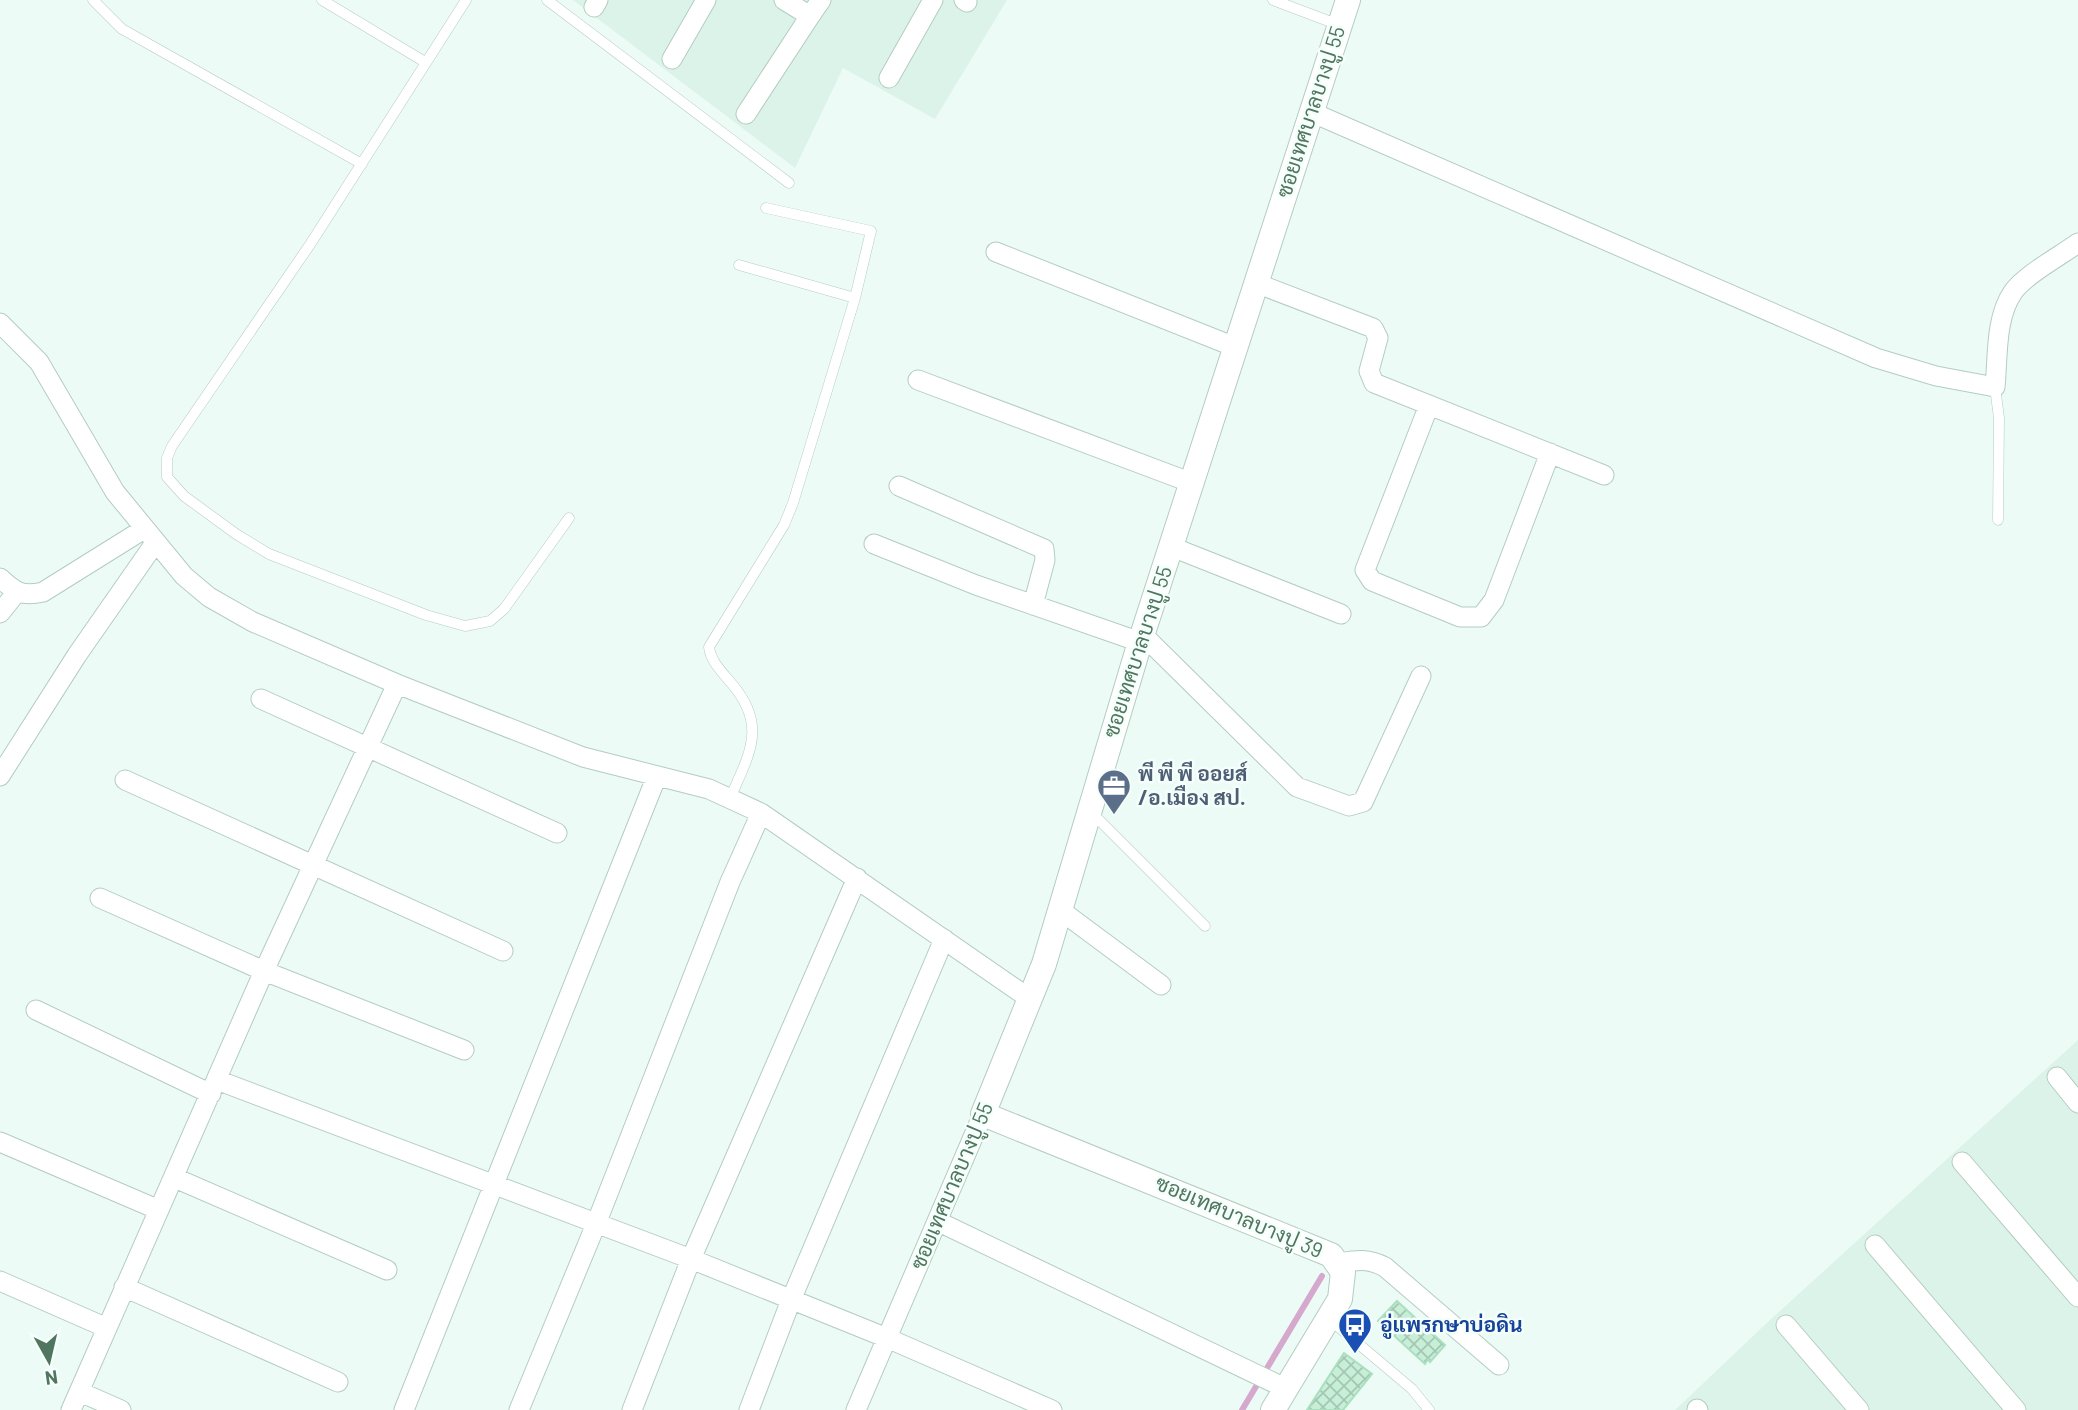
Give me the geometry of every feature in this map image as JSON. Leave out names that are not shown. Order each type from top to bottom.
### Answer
[{"type":"street","points":[[672,59],[706,0]]},
{"type":"street","points":[[746,114],[816,8],[783,0]]},
{"type":"street","points":[[889,79],[933,0]]},
{"type":"street","name":"ซอยเทศบาลบางปู 55","points":[[856,1410],[1030,999],[1060,910],[1142,638],[1348,0]]},
{"type":"street","points":[[1311,112],[1876,358],[1936,376],[1995,387],[2005,307],[2014,290],[2078,243]]},
{"type":"street","points":[[996,252],[1235,347]]},
{"type":"street","points":[[1256,283],[1373,328],[1378,338],[1369,371],[1374,383],[1604,475]]},
{"type":"street","points":[[0,323],[39,362],[115,492],[184,576],[209,597],[253,622],[397,684],[583,757],[731,796],[761,813],[857,878],[1030,999]]},
{"type":"street","points":[[919,380],[1192,483]]},
{"type":"street","points":[[1429,405],[1365,570],[1371,581],[1460,617],[1481,617],[1494,600],[1550,453]]},
{"type":"street","points":[[899,486],[1044,550],[1045,560],[1033,605]]},
{"type":"street","points":[[0,578],[16,593],[28,596],[61,583],[149,536]]},
{"type":"street","points":[[0,776],[149,536]]},
{"type":"street","points":[[874,544],[1033,605],[1142,638],[1297,787],[1349,806],[1363,802],[1421,676]]},
{"type":"street","points":[[1172,547],[1341,614]]},
{"type":"street","points":[[0,613],[16,593]]},
{"type":"street","points":[[121,1410],[75,1401],[264,971],[397,684]]},
{"type":"street","points":[[261,699],[557,833]]},
{"type":"street","points":[[404,1410],[656,778]]},
{"type":"street","points":[[125,780],[503,951]]},
{"type":"street","points":[[519,1410],[596,1224],[730,882],[761,813]]},
{"type":"street","points":[[632,1410],[691,1259],[857,878]]},
{"type":"street","points":[[100,898],[264,971],[464,1050]]},
{"type":"street","points":[[1060,910],[1161,985]]},
{"type":"street","points":[[749,1410],[792,1300],[944,939]]},
{"type":"street","points":[[36,1010],[214,1087],[691,1259],[887,1338],[1052,1410]]},
{"type":"street","points":[[2057,1077],[2078,1103]]},
{"type":"street","name":"ซอยเทศบาลบางปู 39","points":[[983,1114],[1321,1250],[1338,1263],[1343,1285],[1340,1298],[1328,1318],[1271,1381],[1273,1410]]},
{"type":"street","points":[[0,1142],[159,1210]]},
{"type":"street","points":[[1962,1162],[2078,1297]]},
{"type":"street","points":[[175,1178],[387,1270]]},
{"type":"street","points":[[937,1221],[1271,1381]]},
{"type":"street","points":[[1875,1245],[2016,1410]]},
{"type":"street","points":[[1338,1263],[1372,1260],[1385,1267],[1499,1365]]},
{"type":"street","points":[[0,1281],[107,1328]]},
{"type":"street","points":[[124,1287],[338,1382]]},
{"type":"street","points":[[1786,1325],[1859,1410]]},
{"type":"lane","points":[[93,0],[122,29],[362,164]]},
{"type":"lane","points":[[322,0],[425,62]]},
{"type":"lane","points":[[466,0],[362,164],[172,446],[167,458],[167,477],[195,503],[269,554],[426,615],[465,626],[490,621],[504,609],[569,518]]},
{"type":"lane","points":[[547,0],[789,183]]},
{"type":"lane","points":[[1273,0],[1339,25]]},
{"type":"lane","points":[[731,796],[752,747],[751,715],[741,694],[710,656],[709,647],[784,525],[793,503],[855,298],[872,231],[766,208]]},
{"type":"lane","points":[[739,264],[855,298]]},
{"type":"lane","points":[[1995,387],[1999,418],[1998,520]]},
{"type":"lane","points":[[1088,810],[1205,926]]},
{"type":"lane","points":[[1328,1318],[1412,1389],[1429,1410]]},
{"type":"shaded area","points":[[573,0],[1007,0],[935,119],[843,68],[795,168]]},
{"type":"shaded area","points":[[2078,1040],[2078,1410],[1675,1410],[1771,1319]]},
{"type":"building","points":[[1397,1301],[1445,1345],[1430,1362],[1428,1359],[1425,1364],[1378,1321]]},
{"type":"building","points":[[1344,1353],[1372,1374],[1343,1410],[1307,1410]]},
{"type":"waterway","points":[[1242,1410],[1322,1276]]},
{"type":"place","name":"พี พี พี ออยส์ /อ.เมือง สป.","points":[[1114,816]]},
{"type":"place","name":"อู่แพรกษาบ่อดิน","points":[[1355,1355]]}]
